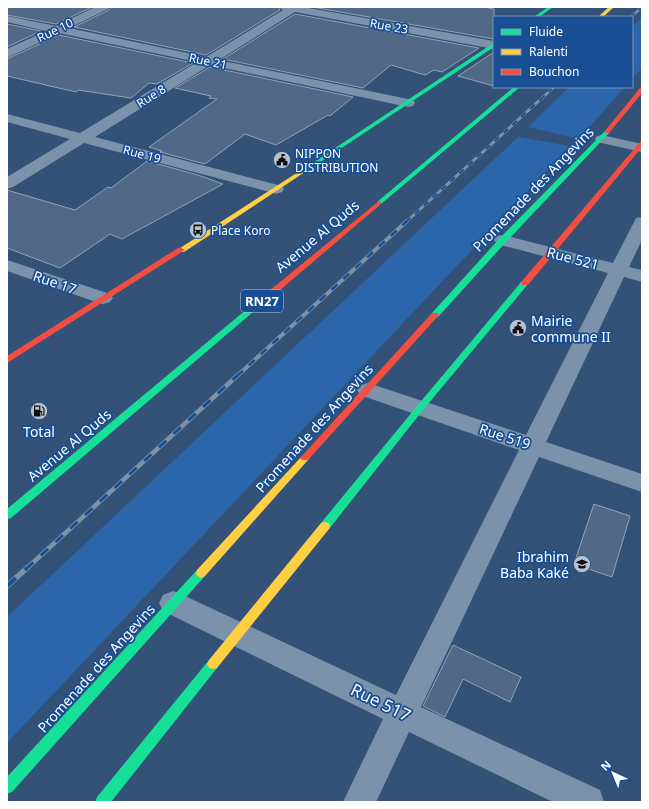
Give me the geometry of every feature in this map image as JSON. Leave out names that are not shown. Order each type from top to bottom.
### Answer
[{"type":"street","name":"Rue 10","points":[[7,54],[104,7]]},
{"type":"street","points":[[538,16],[551,7]]},
{"type":"street","points":[[601,16],[612,7]]},
{"type":"street","name":"Rue 23","points":[[291,8],[493,45]]},
{"type":"street","name":"Rue 8","points":[[7,184],[291,8]]},
{"type":"street","name":"Rue 21","points":[[7,20],[408,103]]},
{"type":"street","points":[[7,360],[276,189],[493,46]]},
{"type":"street","name":"Avenue Al Quds","points":[[7,515],[516,88]]},
{"type":"street","name":"Promenade des Angevins","points":[[7,787],[503,240],[602,139],[642,89]]},
{"type":"street","name":"Rue 19","points":[[7,118],[276,189]]},
{"type":"street","points":[[602,139],[641,146]]},
{"type":"street","points":[[102,802],[420,408],[550,252],[641,146]]},
{"type":"street","points":[[360,802],[642,222]]},
{"type":"street","name":"Rue 521","points":[[503,240],[642,276]]},
{"type":"street","name":"Rue 17","points":[[7,265],[104,298]]},
{"type":"street","name":"Rue 519","points":[[368,390],[642,483]]},
{"type":"street","name":"Rue 517","points":[[174,603],[588,802]]},
{"type":"shaded area","points":[[642,17],[642,68],[633,78],[633,26]]},
{"type":"shaded area","points":[[568,88],[624,88],[579,139],[528,127]]},
{"type":"shaded area","points":[[518,137],[570,146],[7,743],[7,617]]},
{"type":"building","points":[[7,7],[92,7],[56,24],[7,15]]},
{"type":"building","points":[[112,7],[278,7],[280,10],[206,55],[74,27],[109,10]]},
{"type":"building","points":[[312,7],[484,7],[494,9],[493,39]]},
{"type":"building","points":[[295,14],[479,48],[442,72],[434,70],[425,75],[391,65],[363,88],[223,59]]},
{"type":"building","points":[[7,24],[41,31],[7,47]]},
{"type":"building","points":[[59,35],[193,63],[157,84],[149,83],[131,98],[78,90],[76,92],[7,76],[7,59]]},
{"type":"building","points":[[493,53],[493,86],[458,76]]},
{"type":"building","points":[[210,67],[353,97],[330,116],[328,115],[276,145],[245,134],[205,164],[160,152],[162,151],[149,147],[217,99],[209,98],[211,96],[175,88]]},
{"type":"building","points":[[147,161],[198,175],[223,184],[122,239],[110,234],[60,268],[7,248],[7,190],[75,210],[108,187],[111,188]]},
{"type":"building","points":[[594,504],[630,516],[612,577],[574,564]]},
{"type":"building","points":[[453,645],[521,677],[510,702],[463,679],[445,717],[423,706]]},
{"type":"railway","points":[[632,16],[642,7]]},
{"type":"railway","points":[[541,99],[553,88]]},
{"type":"railway","points":[[406,222],[542,98]]},
{"type":"railway","points":[[237,376],[407,221]]},
{"type":"railway","points":[[26,569],[238,375]]},
{"type":"railway","points":[[7,586],[27,568]]},
{"type":"traffic: fast","points":[[538,16],[551,7]]},
{"type":"traffic: fast","points":[[308,168],[493,46]]},
{"type":"traffic: fast","points":[[379,203],[516,88]]},
{"type":"traffic: fast","points":[[435,315],[503,240],[607,132]]},
{"type":"traffic: fast","points":[[325,526],[420,408],[525,283]]},
{"type":"traffic: fast","points":[[7,515],[256,306]]},
{"type":"traffic: fast","points":[[7,787],[201,573]]},
{"type":"traffic: fast","points":[[102,802],[213,664]]},
{"type":"traffic: slow","points":[[601,16],[612,7]]},
{"type":"traffic: slow","points":[[181,250],[308,168]]},
{"type":"traffic: slow","points":[[201,573],[305,458]]},
{"type":"traffic: slow","points":[[213,664],[325,526]]},
{"type":"traffic: jam","points":[[607,132],[642,89]]},
{"type":"traffic: jam","points":[[525,283],[642,143]]},
{"type":"traffic: jam","points":[[256,306],[379,203]]},
{"type":"traffic: jam","points":[[7,360],[181,250]]},
{"type":"traffic: jam","points":[[305,458],[435,315]]},
{"type":"place","name":"NIPPON DISTRIBUTION","points":[[282,160]]},
{"type":"place","name":"Place Koro","points":[[198,230]]},
{"type":"place","name":"Mairie commune II","points":[[518,328]]},
{"type":"place","name":"Total","points":[[39,411]]},
{"type":"place","name":"Ibrahim Baba Kaké","points":[[582,564]]}]
